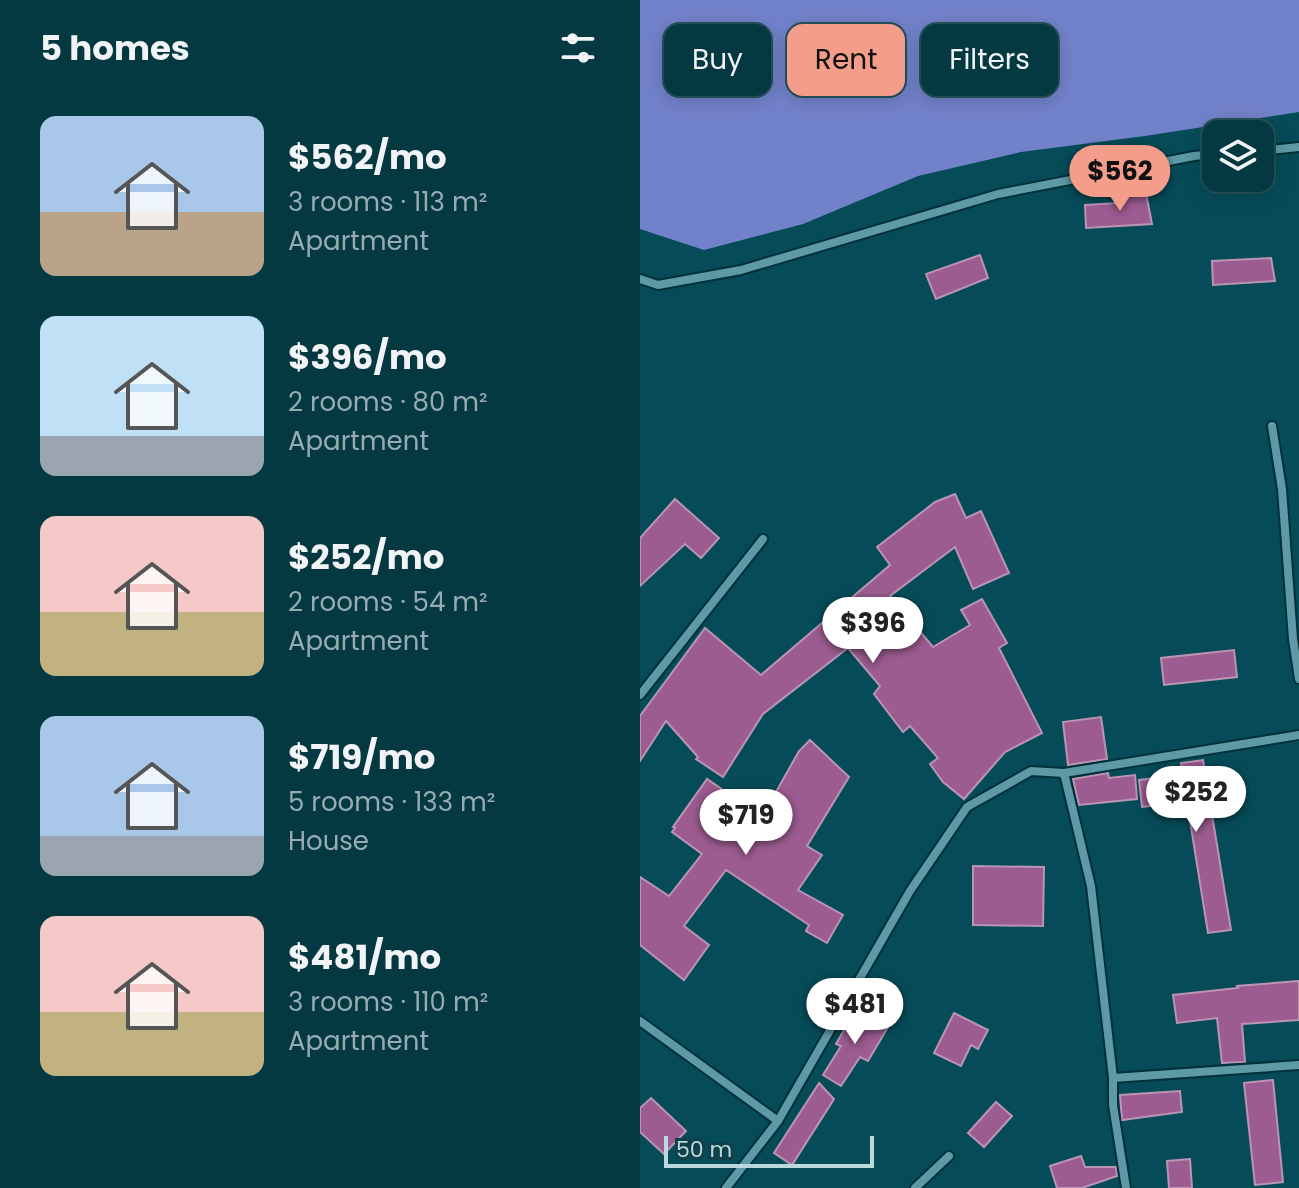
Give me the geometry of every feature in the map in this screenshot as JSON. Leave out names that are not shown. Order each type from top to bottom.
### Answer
[{"type":"street","points":[[1274,150],[1299,147]]},
{"type":"street","points":[[640,279],[658,285],[741,270],[998,194],[1202,155]]},
{"type":"street","points":[[1272,426],[1282,489],[1293,639],[1299,679]]},
{"type":"street","points":[[640,695],[763,539]]},
{"type":"street","points":[[726,1188],[778,1121],[910,891],[967,807],[1031,771],[1064,773],[1299,735]]},
{"type":"street","points":[[1064,773],[1091,886],[1113,1078],[1113,1105],[1126,1188]]},
{"type":"street","points":[[640,1021],[778,1121]]},
{"type":"street","points":[[1113,1078],[1299,1065]]},
{"type":"street","points":[[915,1188],[949,1156]]},
{"type":"water","points":[[640,0],[1299,0],[1299,112],[1248,120],[1202,120],[1202,127],[1021,152],[918,176],[803,224],[704,250],[640,229]]},
{"type":"building","points":[[1146,193],[1152,224],[1086,228],[1085,205],[1119,203],[1118,197]]},
{"type":"building","points":[[980,255],[988,278],[936,299],[926,274]]},
{"type":"building","points":[[1271,258],[1275,281],[1213,285],[1212,261]]},
{"type":"building","points":[[955,494],[966,518],[981,511],[1009,573],[973,589],[955,547],[890,596],[933,647],[970,625],[961,610],[982,599],[1007,643],[999,648],[1042,733],[1005,752],[964,799],[943,782],[930,764],[938,758],[910,726],[903,732],[874,694],[880,686],[848,648],[763,714],[723,777],[696,759],[698,757],[666,721],[640,761],[640,716],[705,628],[761,675],[890,565],[877,547],[935,502]]},
{"type":"building","points":[[675,499],[719,538],[701,558],[685,544],[640,586],[640,538]]},
{"type":"building","points":[[1234,650],[1237,677],[1164,685],[1161,658]]},
{"type":"building","points":[[1101,717],[1107,759],[1068,765],[1063,722]]},
{"type":"building","points":[[810,740],[849,777],[807,846],[822,855],[798,890],[843,915],[827,943],[806,931],[809,925],[726,870],[684,926],[709,945],[684,980],[640,945],[640,877],[669,896],[702,854],[672,832],[707,779],[762,817],[799,751]]},
{"type":"building","points":[[1203,760],[1231,930],[1208,933],[1187,802],[1142,807],[1139,780],[1183,775],[1181,763]]},
{"type":"building","points":[[1108,773],[1109,778],[1135,775],[1137,799],[1079,805],[1073,779]]},
{"type":"building","points":[[973,866],[1044,867],[1043,926],[973,925]]},
{"type":"building","points":[[1299,981],[1299,1020],[1242,1024],[1245,1062],[1222,1063],[1217,1018],[1177,1023],[1173,995]]},
{"type":"building","points":[[856,1009],[888,1027],[868,1061],[860,1057],[841,1086],[823,1075],[841,1046],[836,1044]]},
{"type":"building","points":[[954,1013],[988,1030],[978,1049],[971,1045],[961,1066],[934,1053]]},
{"type":"building","points":[[1273,1080],[1283,1182],[1255,1185],[1244,1083]]},
{"type":"building","points":[[819,1083],[834,1099],[792,1165],[774,1153]]},
{"type":"building","points":[[1180,1091],[1182,1112],[1122,1120],[1120,1095]]},
{"type":"building","points":[[651,1098],[686,1131],[664,1154],[640,1132],[640,1108]]},
{"type":"building","points":[[996,1102],[1012,1116],[984,1147],[968,1133]]},
{"type":"building","points":[[1081,1156],[1085,1167],[1116,1167],[1117,1176],[1082,1188],[1057,1188],[1050,1166]]},
{"type":"building","points":[[1190,1159],[1192,1188],[1169,1188],[1167,1161]]}]
